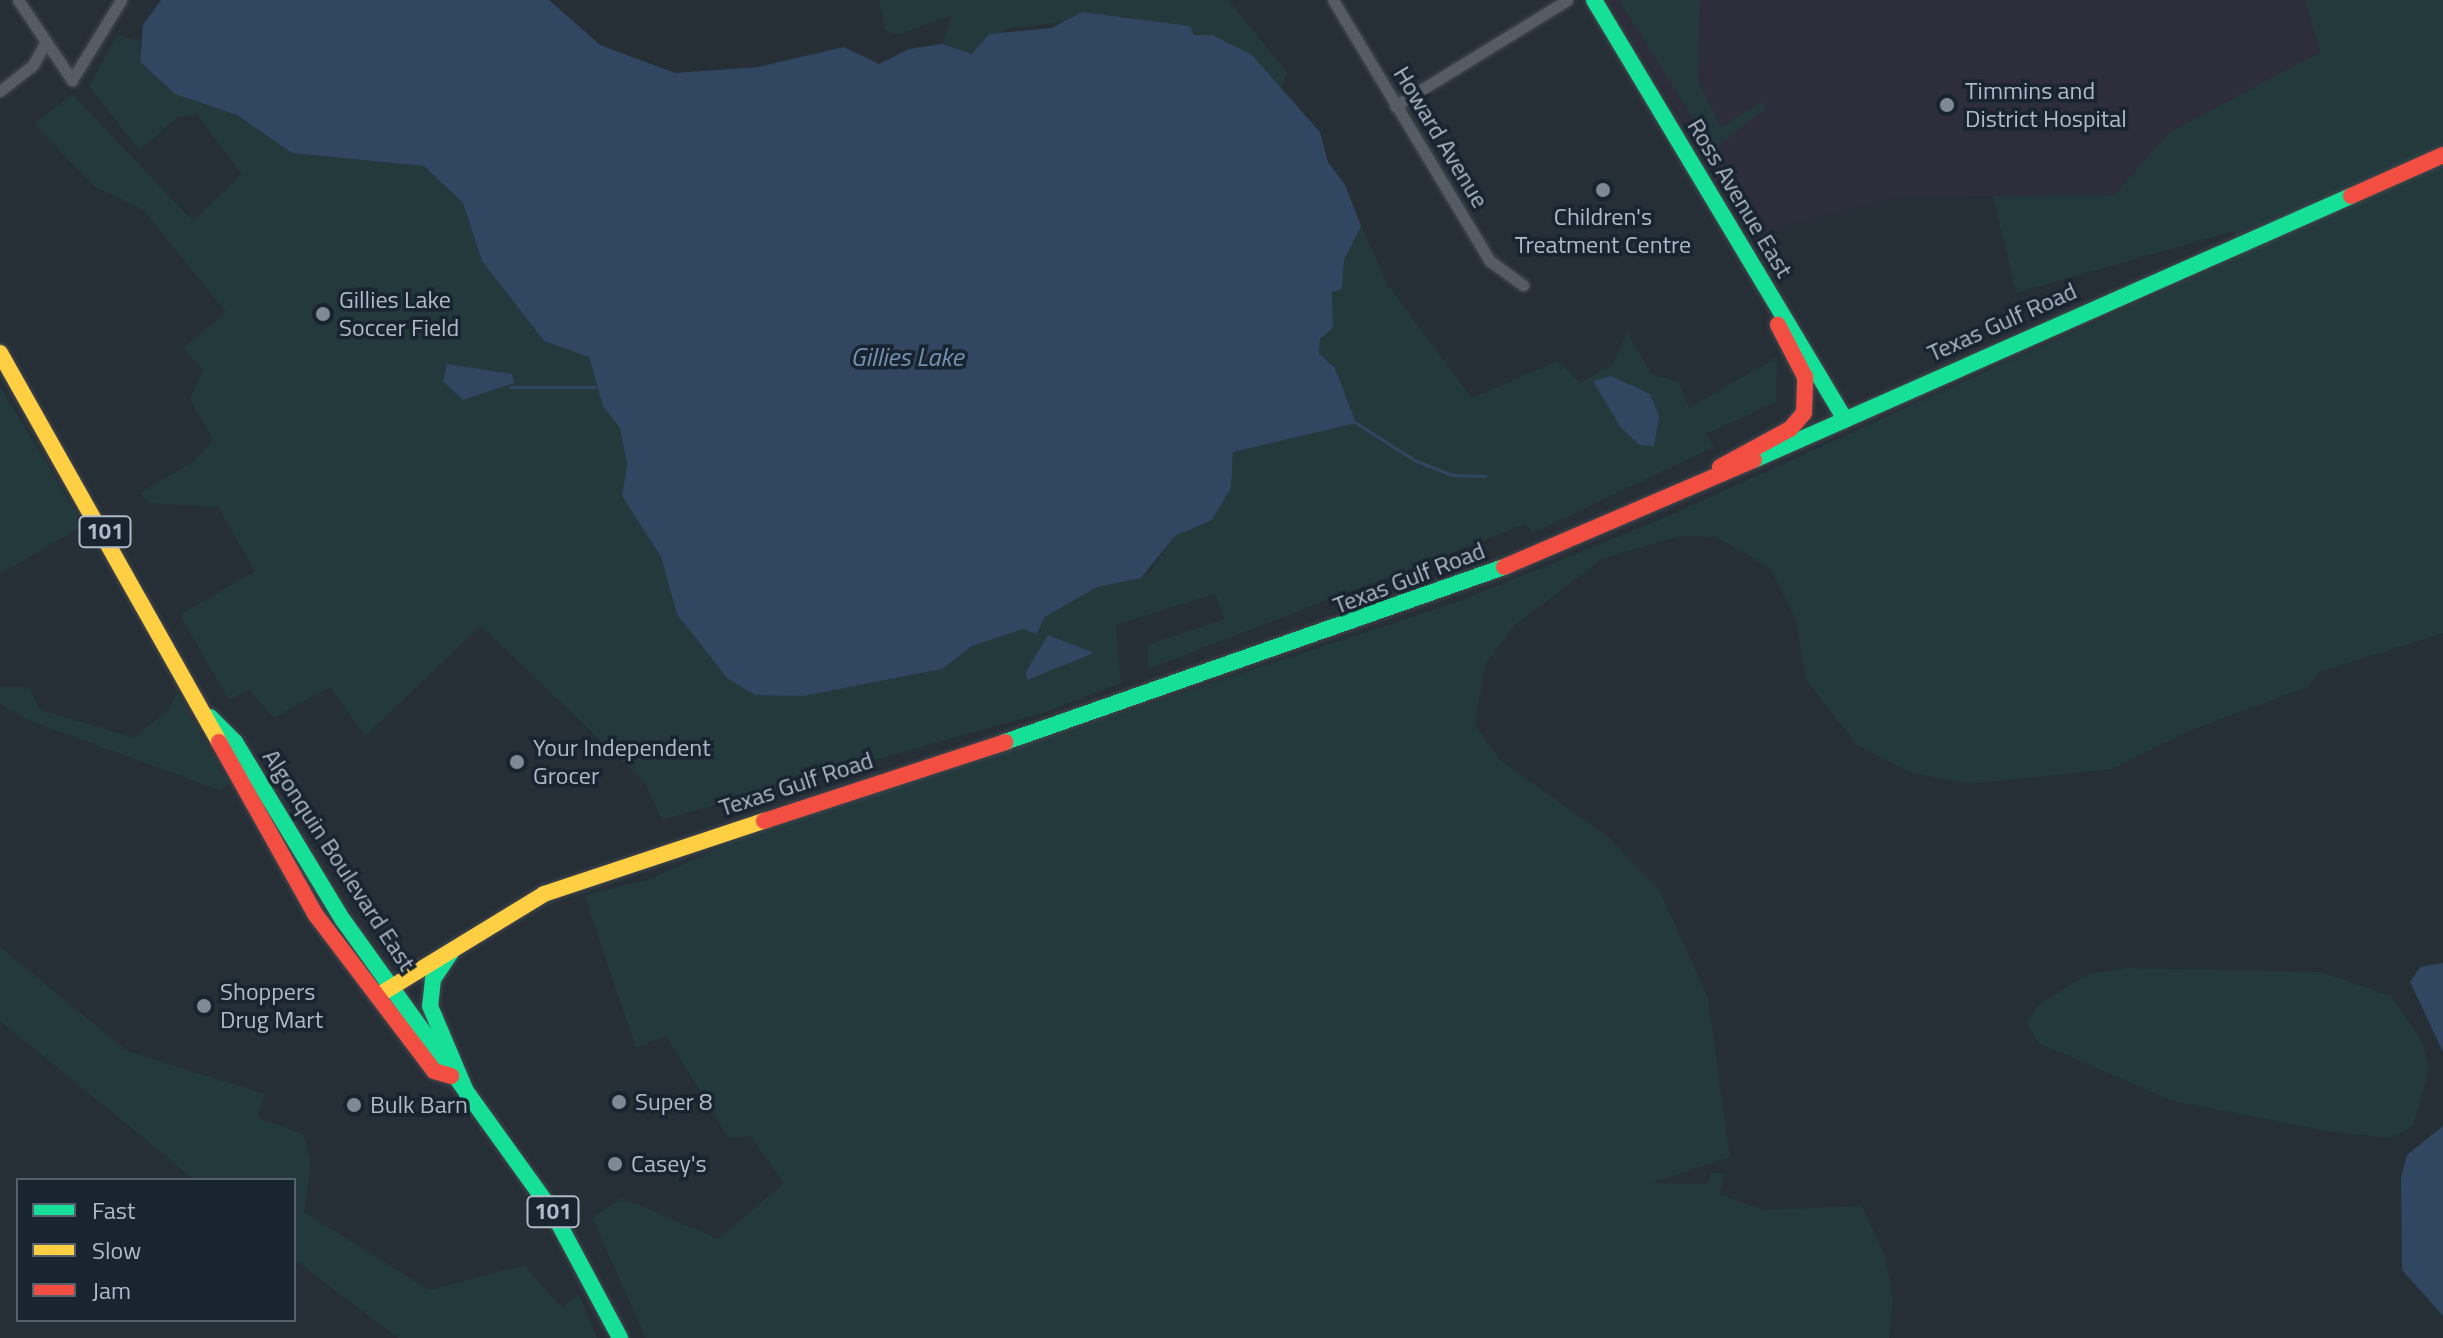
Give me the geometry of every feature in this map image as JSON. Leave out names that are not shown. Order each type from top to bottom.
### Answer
[{"type":"main road","name":"Ross Avenue East","points":[[1594,0],[1845,420]]},
{"type":"main road","name":"Texas Gulf Road","points":[[377,997],[456,942],[544,894],[1319,638],[1697,486],[2443,155]]},
{"type":"main road","points":[[1697,486],[1804,413],[1805,377],[1766,285]]},
{"type":"main road","name":"Algonquin Boulevard East","points":[[0,353],[206,713],[219,750],[315,914],[434,1071],[451,1076]]},
{"type":"main road","name":"Algonquin Boulevard East","points":[[206,713],[235,742],[391,986],[448,1057],[451,1076],[552,1211],[620,1338]]},
{"type":"main road","points":[[456,942],[433,979],[430,1006],[460,1063],[468,1096]]},
{"type":"street","points":[[18,0],[72,80],[121,0]]},
{"type":"street","name":"Howard Avenue","points":[[1333,0],[1490,261],[1523,285]]},
{"type":"street","points":[[1395,106],[1567,0]]},
{"type":"street","points":[[0,91],[33,65],[45,43]]},
{"type":"shaded area","name":"Timmins and District Hospital","points":[[1608,0],[2305,0],[2321,52],[2170,132],[2114,195],[1901,197],[1753,234]]},
{"type":"green space","points":[[879,0],[1228,0],[1287,72],[1282,88],[1230,42],[1125,16],[1008,28],[972,54],[942,44],[952,15],[899,35],[885,30]]},
{"type":"green space","points":[[1619,0],[1700,0],[1698,81],[1721,127],[1762,102],[1766,108],[1713,150]]},
{"type":"green space","points":[[2305,0],[2443,0],[2443,633],[2320,672],[2308,687],[2194,729],[2113,769],[1970,784],[1912,773],[1857,745],[1806,680],[1796,620],[1770,568],[1716,537],[1680,536],[1602,559],[1516,624],[1485,665],[1475,725],[1501,761],[1607,836],[1659,889],[1708,998],[1730,1157],[1652,1183],[1708,1184],[1711,1172],[1724,1174],[1720,1194],[1762,1210],[1862,1206],[1884,1253],[1893,1298],[1889,1338],[646,1338],[592,1218],[623,1198],[718,1239],[784,1183],[750,1136],[729,1138],[666,1036],[636,1048],[584,895],[650,879],[740,838],[1454,603],[1659,520],[2242,255],[2234,231],[2016,293],[1993,196],[2114,195],[2170,132],[2320,52]]},
{"type":"green space","points":[[117,35],[140,41],[140,63],[175,94],[237,115],[292,153],[424,166],[463,203],[482,261],[544,341],[589,357],[603,406],[620,428],[627,465],[622,496],[661,557],[678,614],[755,695],[803,696],[942,669],[972,646],[1023,628],[1040,633],[1045,617],[1097,587],[1148,573],[1175,536],[1212,520],[1231,488],[1233,452],[1356,422],[1335,368],[1319,353],[1320,339],[1333,328],[1332,291],[1342,288],[1344,260],[1361,226],[1388,285],[1472,398],[1558,361],[1581,383],[1613,363],[1627,333],[1652,374],[1679,382],[1689,408],[1777,357],[1776,402],[1706,434],[1714,447],[1533,533],[1526,524],[1148,669],[1148,645],[1225,619],[1215,594],[1116,625],[1121,683],[1049,711],[662,820],[645,783],[481,626],[365,736],[330,687],[274,718],[249,690],[229,700],[180,615],[255,571],[218,507],[150,503],[140,493],[193,462],[213,440],[190,399],[203,369],[183,349],[226,312],[143,210],[94,186],[34,124],[72,94],[193,221],[242,174],[197,115],[178,117],[139,150],[89,86]]},
{"type":"green space","points":[[0,386],[84,525],[0,574]]},
{"type":"green space","points":[[0,686],[30,688],[39,709],[134,738],[169,709],[177,692],[229,783],[222,791],[25,719],[0,704]]},
{"type":"green space","points":[[0,947],[127,1051],[265,1094],[257,1117],[304,1135],[311,1163],[304,1212],[429,1290],[524,1265],[562,1308],[579,1294],[597,1338],[398,1338],[296,1261],[296,1178],[193,1178],[0,1021]]},
{"type":"green space","points":[[2128,968],[2321,972],[2391,996],[2422,1041],[2429,1070],[2413,1126],[2391,1138],[2325,1131],[2173,1101],[2038,1043],[2026,1022],[2040,1004],[2088,974]]},
{"type":"water","name":"Gillies Lake","points":[[161,0],[549,0],[600,45],[675,73],[758,67],[844,47],[879,64],[909,49],[942,44],[972,54],[989,34],[1052,28],[1082,12],[1190,26],[1194,35],[1213,35],[1252,55],[1320,132],[1328,162],[1345,185],[1361,226],[1344,260],[1342,289],[1332,292],[1333,328],[1320,339],[1319,353],[1335,368],[1356,423],[1233,452],[1231,488],[1212,520],[1175,536],[1141,578],[1097,587],[1045,617],[1037,634],[1023,629],[972,646],[942,669],[803,696],[755,695],[728,679],[677,614],[661,557],[622,496],[627,465],[620,428],[603,406],[589,357],[544,341],[482,261],[463,203],[424,166],[292,153],[237,115],[175,94],[140,62],[143,25]]},
{"type":"water","points":[[447,364],[512,374],[514,383],[463,400],[443,381]]},
{"type":"water","points":[[1611,376],[1650,394],[1659,416],[1654,446],[1640,445],[1621,428],[1593,381]]},
{"type":"water","points":[[1048,635],[1094,653],[1027,680],[1026,672]]},
{"type":"water","points":[[2443,963],[2443,1052],[2410,982],[2420,967]]},
{"type":"water","points":[[2443,1126],[2443,1316],[2402,1270],[2401,1177],[2407,1155]]},
{"type":"waterway","points":[[510,387],[595,387]]},
{"type":"waterway","points":[[1356,423],[1416,461],[1453,475],[1485,476]]},
{"type":"traffic: fast","points":[[1594,0],[1845,420]]},
{"type":"traffic: fast","points":[[1754,460],[2351,196]]},
{"type":"traffic: fast","points":[[1005,742],[1504,567]]},
{"type":"traffic: fast","points":[[210,717],[235,742],[343,920],[552,1211],[620,1338]]},
{"type":"traffic: fast","points":[[452,951],[433,979],[430,1006],[468,1096]]},
{"type":"traffic: slow","points":[[0,353],[219,742]]},
{"type":"traffic: slow","points":[[382,993],[544,894],[764,821]]},
{"type":"traffic: jam","points":[[2351,196],[2443,155]]},
{"type":"traffic: jam","points":[[1720,467],[1790,429],[1804,413],[1805,377],[1778,325]]},
{"type":"traffic: jam","points":[[1504,567],[1754,460]]},
{"type":"traffic: jam","points":[[219,742],[315,914],[434,1071],[451,1076]]},
{"type":"traffic: jam","points":[[764,821],[1005,742]]},
{"type":"place","name":"Timmins and District Hospital","points":[[1947,105]]},
{"type":"place","name":"Children's Treatment Centre","points":[[1603,190]]},
{"type":"place","name":"Gillies Lake Soccer Field","points":[[323,314]]},
{"type":"place","name":"Your Independent Grocer","points":[[517,762]]},
{"type":"place","name":"Shoppers Drug Mart","points":[[204,1006]]},
{"type":"place","name":"Super 8","points":[[619,1102]]},
{"type":"place","name":"Bulk Barn","points":[[354,1105]]},
{"type":"place","name":"Casey's","points":[[615,1164]]}]
